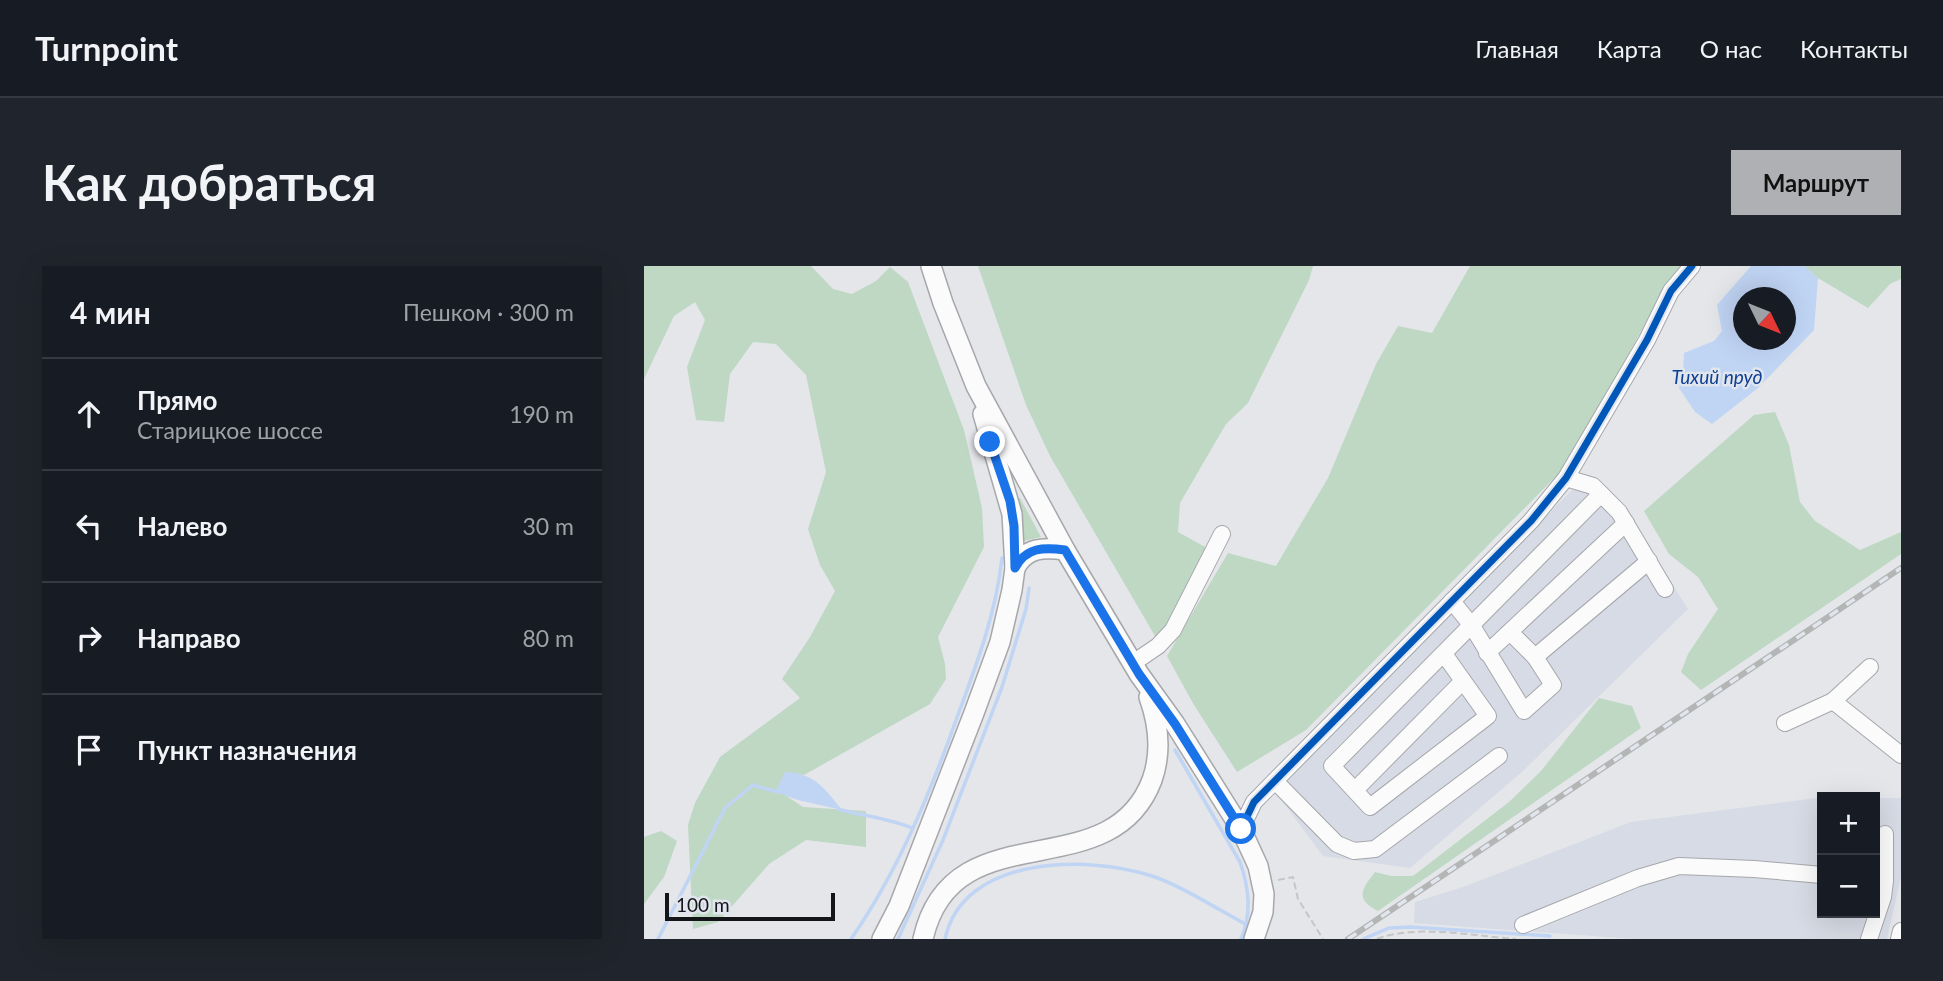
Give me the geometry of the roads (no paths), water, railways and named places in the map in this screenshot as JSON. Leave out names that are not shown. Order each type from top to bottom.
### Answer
[{"type":"main road","points":[[882,939],[899,906],[1000,642],[1015,568],[1014,526],[1010,501],[990,442],[976,386],[931,266]]},
{"type":"main road","points":[[976,386],[1065,550],[1136,668],[1241,829],[1258,866],[1264,894],[1263,912],[1254,939]]},
{"type":"main road","points":[[1015,568],[1021,558],[1034,550],[1065,550]]},
{"type":"main road","points":[[923,939],[930,915],[938,901],[967,872],[1002,858],[1079,843],[1103,834],[1125,819],[1140,802],[1153,777],[1159,743],[1156,721],[1136,668]]},
{"type":"street","points":[[1241,829],[1254,802],[1531,521],[1566,478],[1647,340],[1671,291],[1692,266]]},
{"type":"street","points":[[1566,478],[1592,486],[1619,512],[1665,589]]},
{"type":"street","points":[[1444,654],[1488,716],[1370,807],[1332,766],[1601,494]]},
{"type":"street","points":[[1487,653],[1626,523]]},
{"type":"street","points":[[1136,668],[1173,630],[1222,534]]},
{"type":"street","points":[[1535,657],[1649,561]]},
{"type":"street","points":[[1452,601],[1472,626],[1524,711],[1553,685],[1535,657],[1510,632]]},
{"type":"street","points":[[1785,723],[1833,701],[1870,667]]},
{"type":"street","points":[[1355,790],[1463,681]]},
{"type":"street","points":[[1833,701],[1901,755]]},
{"type":"street","points":[[1275,781],[1337,844],[1354,851],[1375,849],[1499,756]]},
{"type":"street","points":[[1869,939],[1887,882],[1885,834]]},
{"type":"street","points":[[1520,932],[1638,878],[1679,866],[1817,875]]},
{"type":"street","points":[[1899,939],[1901,931]]},
{"type":"water","name":"Тихий пруд","points":[[1751,266],[1804,266],[1818,278],[1814,330],[1796,349],[1796,287],[1733,287],[1733,350],[1795,350],[1758,388],[1712,424],[1695,412],[1679,388],[1684,353],[1714,341],[1722,331],[1717,305]]},
{"type":"water","points":[[785,772],[804,775],[818,783],[842,810],[775,792]]},
{"type":"waterway","points":[[851,939],[899,858],[937,771],[985,636],[1002,558]]},
{"type":"waterway","points":[[898,939],[943,840],[1002,687],[1026,609],[1029,588]]},
{"type":"waterway","points":[[1175,750],[1240,862],[1248,900],[1247,920],[1241,939]]},
{"type":"waterway","points":[[658,939],[725,808],[753,785],[777,792]]},
{"type":"waterway","points":[[838,809],[912,828]]},
{"type":"waterway","points":[[945,939],[956,911],[976,891],[1001,877],[1031,868],[1063,865],[1095,865],[1152,876],[1247,925]]},
{"type":"waterway","points":[[1363,939],[1389,928],[1411,927],[1550,936]]},
{"type":"railway","points":[[1348,939],[1901,568]]}]
